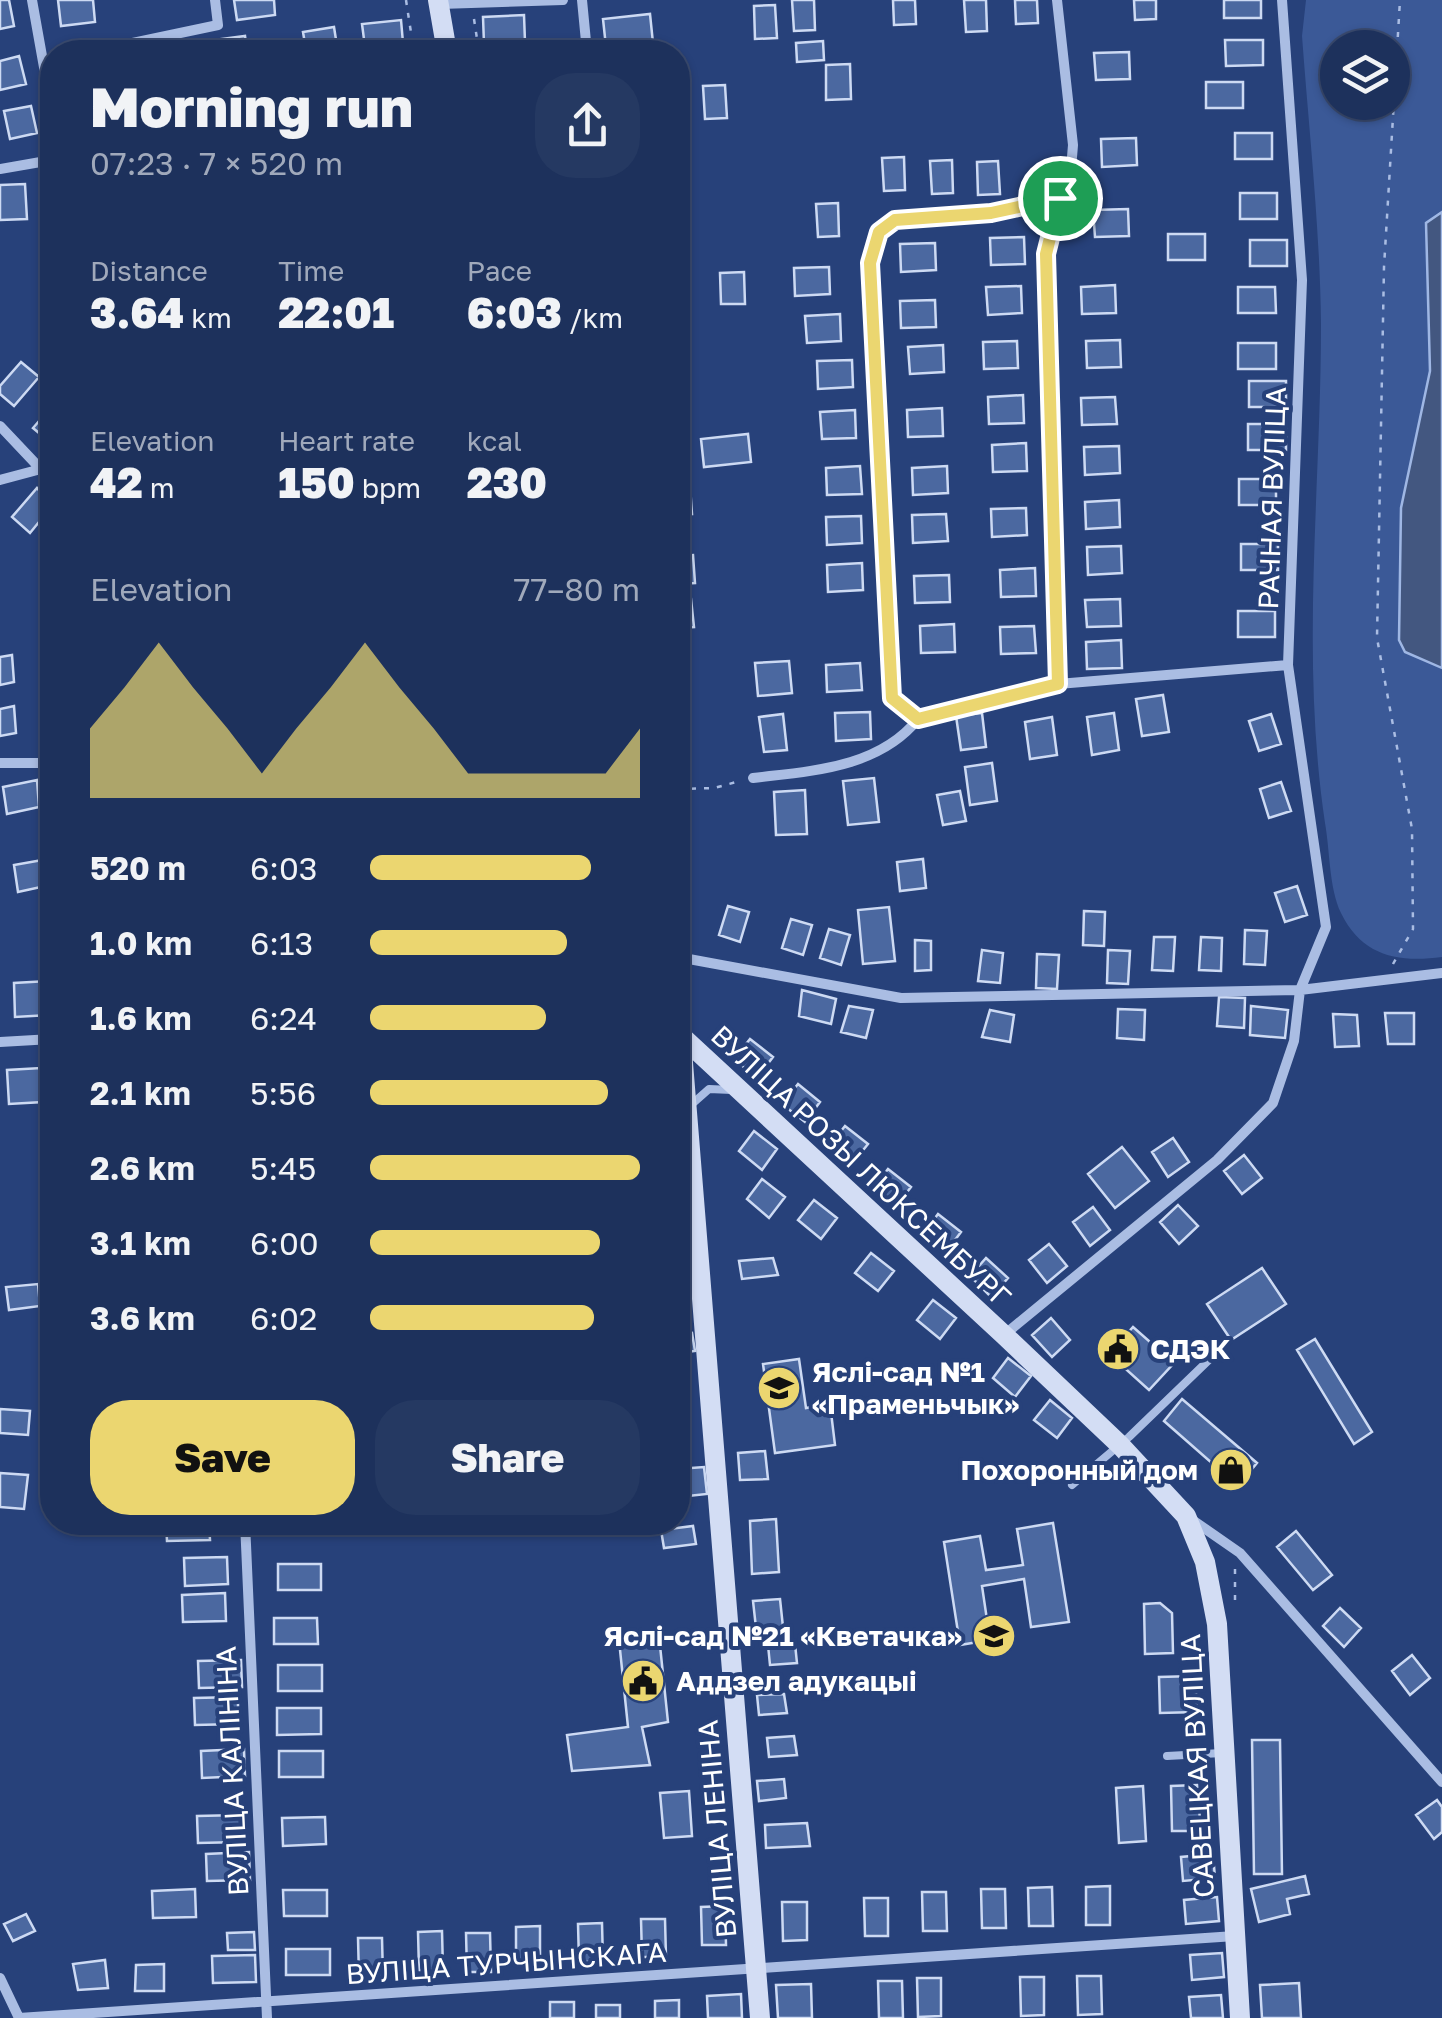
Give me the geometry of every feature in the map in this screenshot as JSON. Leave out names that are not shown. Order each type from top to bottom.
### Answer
[{"type":"street","points":[[32,0],[42,40]]},
{"type":"street","points":[[145,40],[218,24],[214,0]]},
{"type":"street","points":[[445,40],[438,2],[562,0]]},
{"type":"street","points":[[582,0],[586,40]]},
{"type":"street","points":[[1057,0],[1072,146],[1070,181],[1060,198],[1046,254],[1058,684]]},
{"type":"street","name":"РАЧНАЯ ВУЛІЦА","points":[[1282,0],[1302,280],[1288,665],[1326,927],[1300,990]]},
{"type":"street","points":[[0,169],[40,162]]},
{"type":"street","points":[[918,719],[892,698],[870,263],[879,232],[895,220],[991,213],[1060,198]]},
{"type":"street","points":[[0,426],[40,468]]},
{"type":"street","points":[[0,480],[40,469]]},
{"type":"street","points":[[753,778],[866,758],[902,739],[918,719],[1058,684],[1288,665]]},
{"type":"street","points":[[0,763],[40,764]]},
{"type":"street","points":[[690,958],[901,998],[1300,990],[1442,972]]},
{"type":"street","name":"ВУЛІЦА РОЗЫ ЛЮКСЕМБУРГ","points":[[1004,1335],[1218,1160],[1273,1103],[1294,1042],[1300,990]]},
{"type":"street","points":[[0,1042],[40,1040]]},
{"type":"street","name":"ВУЛІЦА РОЗЫ ЛЮКСЕМБУРГ","points":[[690,1046],[1004,1335],[1120,1445],[1186,1516],[1240,1553],[1438,1770],[1442,1782]]},
{"type":"street","name":"ВУЛІЦА ЛЕНІНА","points":[[690,1149],[760,2018]]},
{"type":"street","name":"САВЕЦКАЯ ВУЛІЦА","points":[[1186,1516],[1206,1562],[1217,1624],[1240,2018]]},
{"type":"street","name":"ВУЛІЦА КАЛІНІНА","points":[[247,1535],[266,2018]]},
{"type":"street","name":"ВУЛІЦА ТУРЧЫНСКАГА","points":[[19,2018],[1235,1936]]},
{"type":"street","points":[[0,1978],[19,2018]]},
{"type":"lane","points":[[690,1109],[709,1089],[737,1092]]},
{"type":"lane","points":[[1072,1485],[1120,1445],[1214,1354]]},
{"type":"lane","points":[[1167,1756],[1225,1753]]},
{"type":"path","points":[[406,0],[412,40]]},
{"type":"path","points":[[1384,980],[1413,929],[1412,829],[1376,638],[1384,267],[1400,0]]},
{"type":"path","points":[[471,4],[476,40]]},
{"type":"path","points":[[690,789],[714,788],[753,778]]},
{"type":"shaded area","points":[[1306,0],[1442,0],[1442,212],[1426,224],[1430,371],[1401,508],[1405,652],[1442,668],[1442,957],[1396,957],[1359,939],[1341,913],[1332,881],[1314,698],[1321,324],[1302,36]]},
{"type":"shaded area","points":[[1442,212],[1442,668],[1405,652],[1399,640],[1401,508],[1430,371],[1426,223]]},
{"type":"building","points":[[0,0],[9,0],[14,26],[0,29]]},
{"type":"building","points":[[58,0],[93,0],[95,22],[61,26]]},
{"type":"building","points":[[234,0],[274,0],[275,15],[237,20]]},
{"type":"building","points":[[792,0],[814,0],[815,30],[794,31]]},
{"type":"building","points":[[893,0],[915,0],[916,24],[894,25]]},
{"type":"building","points":[[964,0],[986,0],[987,31],[966,32]]},
{"type":"building","points":[[1015,0],[1037,0],[1038,23],[1016,24]]},
{"type":"building","points":[[1134,0],[1156,0],[1156,19],[1135,20]]},
{"type":"building","points":[[1224,0],[1261,0],[1261,18],[1224,18]]},
{"type":"building","points":[[775,5],[777,38],[755,39],[754,6]]},
{"type":"building","points":[[650,14],[653,40],[605,40],[603,19]]},
{"type":"building","points":[[524,15],[525,40],[484,40],[483,17]]},
{"type":"building","points":[[401,20],[403,40],[364,40],[362,24]]},
{"type":"building","points":[[334,27],[336,40],[304,40],[303,32]]},
{"type":"building","points":[[245,36],[246,40],[214,40]]},
{"type":"building","points":[[1225,40],[1263,40],[1263,65],[1226,66]]},
{"type":"building","points":[[823,41],[824,60],[797,62],[796,43]]},
{"type":"building","points":[[1129,52],[1130,79],[1096,80],[1094,53]]},
{"type":"building","points":[[19,56],[26,84],[0,90],[0,61]]},
{"type":"building","points":[[850,64],[851,99],[826,100],[826,65]]},
{"type":"building","points":[[1206,82],[1243,82],[1243,108],[1206,108]]},
{"type":"building","points":[[725,85],[727,118],[705,119],[703,86]]},
{"type":"building","points":[[31,106],[37,133],[10,139],[4,111]]},
{"type":"building","points":[[1235,133],[1272,133],[1272,159],[1235,159]]},
{"type":"building","points":[[1136,138],[1137,165],[1102,167],[1101,139]]},
{"type":"building","points":[[904,157],[905,190],[884,191],[882,158]]},
{"type":"building","points":[[952,160],[953,193],[932,194],[930,161]]},
{"type":"building","points":[[998,161],[1000,194],[978,195],[977,162]]},
{"type":"building","points":[[25,184],[27,219],[0,220],[0,185]]},
{"type":"building","points":[[1240,193],[1277,193],[1277,219],[1240,219]]},
{"type":"building","points":[[838,203],[839,236],[818,237],[816,204]]},
{"type":"building","points":[[1128,209],[1129,236],[1095,237],[1093,210]]},
{"type":"building","points":[[1168,234],[1205,234],[1205,260],[1168,260]]},
{"type":"building","points":[[1024,237],[1025,264],[991,265],[990,238]]},
{"type":"building","points":[[1250,240],[1287,240],[1287,266],[1250,266]]},
{"type":"building","points":[[935,243],[936,270],[901,272],[900,244]]},
{"type":"building","points":[[829,267],[830,294],[795,296],[794,268]]},
{"type":"building","points":[[744,272],[745,304],[721,304],[720,273]]},
{"type":"building","points":[[1115,285],[1116,313],[1082,314],[1081,287]]},
{"type":"building","points":[[1021,286],[1022,313],[988,315],[986,287]]},
{"type":"building","points":[[1238,287],[1275,287],[1276,313],[1238,313]]},
{"type":"building","points":[[935,300],[936,327],[901,328],[900,301]]},
{"type":"building","points":[[840,314],[841,341],[807,343],[805,316]]},
{"type":"building","points":[[1120,340],[1121,367],[1087,368],[1086,341]]},
{"type":"building","points":[[1017,341],[1018,368],[984,369],[983,342]]},
{"type":"building","points":[[1238,343],[1276,343],[1276,369],[1238,369]]},
{"type":"building","points":[[943,345],[944,372],[910,374],[908,347]]},
{"type":"building","points":[[852,360],[853,387],[818,389],[817,361]]},
{"type":"building","points":[[21,362],[39,377],[14,406],[0,394],[0,386]]},
{"type":"building","points":[[1249,381],[1286,381],[1286,407],[1249,407]]},
{"type":"building","points":[[1023,395],[1024,423],[989,424],[988,397]]},
{"type":"building","points":[[1115,397],[1117,424],[1082,425],[1081,398]]},
{"type":"building","points":[[942,408],[943,436],[908,437],[907,410]]},
{"type":"building","points":[[855,410],[856,438],[822,439],[820,412]]},
{"type":"building","points":[[1248,424],[1286,424],[1286,450],[1248,450]]},
{"type":"building","points":[[748,434],[751,462],[704,467],[701,439]]},
{"type":"building","points":[[1026,443],[1027,471],[993,472],[992,445]]},
{"type":"building","points":[[1119,446],[1120,473],[1085,475],[1084,447]]},
{"type":"building","points":[[860,466],[862,494],[827,495],[826,468]]},
{"type":"building","points":[[947,466],[948,493],[913,495],[912,468]]},
{"type":"building","points":[[1239,479],[1276,479],[1276,505],[1239,505]]},
{"type":"building","points":[[37,488],[40,521],[30,533],[12,517]]},
{"type":"building","points":[[1119,500],[1120,527],[1086,529],[1085,502]]},
{"type":"building","points":[[1026,508],[1027,535],[992,537],[991,509]]},
{"type":"building","points":[[946,514],[948,541],[913,543],[912,515]]},
{"type":"building","points":[[861,516],[862,543],[827,545],[826,517]]},
{"type":"building","points":[[1241,544],[1278,544],[1278,570],[1241,570]]},
{"type":"building","points":[[1121,546],[1122,573],[1088,575],[1087,547]]},
{"type":"building","points":[[693,555],[695,583],[690,583]]},
{"type":"building","points":[[862,563],[863,590],[828,592],[827,565]]},
{"type":"building","points":[[1035,568],[1036,596],[1001,597],[1000,570]]},
{"type":"building","points":[[949,575],[950,602],[915,603],[914,576]]},
{"type":"building","points":[[691,599],[694,627],[690,627]]},
{"type":"building","points":[[1120,599],[1121,626],[1087,627],[1085,600]]},
{"type":"building","points":[[1238,611],[1275,611],[1275,637],[1238,637]]},
{"type":"building","points":[[954,624],[955,652],[921,653],[920,626]]},
{"type":"building","points":[[1034,626],[1036,653],[1001,654],[1000,627]]},
{"type":"building","points":[[1121,640],[1122,668],[1087,669],[1086,642]]},
{"type":"building","points":[[12,655],[14,682],[0,685],[0,657]]},
{"type":"building","points":[[789,661],[792,693],[758,696],[755,663]]},
{"type":"building","points":[[860,663],[862,690],[827,692],[826,665]]},
{"type":"building","points":[[1163,695],[1169,732],[1142,736],[1136,699]]},
{"type":"building","points":[[14,706],[16,733],[0,736],[0,709]]},
{"type":"building","points":[[870,712],[871,739],[836,741],[835,713]]},
{"type":"building","points":[[982,713],[986,747],[961,750],[956,716]]},
{"type":"building","points":[[1114,713],[1119,750],[1092,755],[1087,717]]},
{"type":"building","points":[[783,714],[787,750],[764,752],[759,717]]},
{"type":"building","points":[[1271,714],[1281,744],[1259,751],[1249,721]]},
{"type":"building","points":[[1052,717],[1057,755],[1030,759],[1025,722]]},
{"type":"building","points":[[992,763],[997,801],[970,805],[965,767]]},
{"type":"building","points":[[874,778],[879,822],[848,825],[843,781]]},
{"type":"building","points":[[37,780],[39,807],[7,814],[3,787]]},
{"type":"building","points":[[1281,782],[1291,811],[1269,818],[1260,789]]},
{"type":"building","points":[[805,790],[807,834],[776,835],[774,792]]},
{"type":"building","points":[[960,791],[966,821],[943,825],[937,795]]},
{"type":"building","points":[[923,859],[926,888],[900,891],[897,862]]},
{"type":"building","points":[[40,860],[40,887],[18,892],[14,865]]},
{"type":"building","points":[[1297,886],[1307,915],[1285,922],[1275,893]]},
{"type":"building","points":[[728,906],[749,912],[740,942],[719,935]]},
{"type":"building","points":[[889,907],[895,961],[863,964],[858,910]]},
{"type":"building","points":[[1084,911],[1105,912],[1104,946],[1083,945]]},
{"type":"building","points":[[791,919],[812,925],[803,955],[782,948]]},
{"type":"building","points":[[829,929],[850,935],[841,965],[820,958]]},
{"type":"building","points":[[1245,930],[1267,931],[1265,965],[1244,964]]},
{"type":"building","points":[[1154,937],[1175,937],[1173,971],[1152,970]]},
{"type":"building","points":[[1201,937],[1222,938],[1221,971],[1199,970]]},
{"type":"building","points":[[915,940],[931,941],[931,970],[915,971]]},
{"type":"building","points":[[982,950],[1003,953],[1000,983],[978,981]]},
{"type":"building","points":[[1108,950],[1130,951],[1128,984],[1107,983]]},
{"type":"building","points":[[1037,954],[1059,955],[1057,989],[1036,988]]},
{"type":"building","points":[[40,981],[40,1016],[15,1017],[14,983]]},
{"type":"building","points":[[802,990],[836,999],[831,1024],[799,1016]]},
{"type":"building","points":[[1219,997],[1245,998],[1244,1028],[1217,1026]]},
{"type":"building","points":[[849,1006],[873,1010],[866,1038],[841,1032]]},
{"type":"building","points":[[1251,1006],[1288,1010],[1285,1038],[1250,1035]]},
{"type":"building","points":[[1118,1009],[1145,1010],[1144,1040],[1117,1038]]},
{"type":"building","points":[[990,1010],[1014,1015],[1010,1042],[982,1037]]},
{"type":"building","points":[[1385,1013],[1414,1013],[1414,1044],[1388,1044]]},
{"type":"building","points":[[1333,1014],[1357,1015],[1359,1046],[1335,1047]]},
{"type":"building","points":[[750,1039],[773,1057],[757,1078],[734,1059]]},
{"type":"building","points":[[40,1068],[40,1102],[9,1104],[7,1070]]},
{"type":"building","points":[[798,1084],[820,1102],[805,1122],[782,1104]]},
{"type":"building","points":[[845,1126],[868,1144],[852,1164],[830,1145]]},
{"type":"building","points":[[754,1131],[777,1149],[762,1170],[739,1151]]},
{"type":"building","points":[[1173,1138],[1189,1162],[1168,1177],[1152,1152]]},
{"type":"building","points":[[1122,1147],[1149,1181],[1115,1208],[1088,1174]]},
{"type":"building","points":[[1244,1155],[1262,1178],[1242,1194],[1224,1171]]},
{"type":"building","points":[[888,1169],[911,1187],[895,1208],[872,1189]]},
{"type":"building","points":[[762,1179],[785,1197],[769,1218],[747,1199]]},
{"type":"building","points":[[814,1200],[837,1218],[821,1239],[798,1220]]},
{"type":"building","points":[[1178,1205],[1198,1226],[1179,1244],[1160,1222]]},
{"type":"building","points":[[1093,1207],[1110,1230],[1090,1246],[1073,1222]]},
{"type":"building","points":[[938,1214],[961,1232],[946,1252],[923,1234]]},
{"type":"building","points":[[1049,1244],[1067,1266],[1047,1283],[1029,1260]]},
{"type":"building","points":[[871,1253],[894,1271],[878,1291],[855,1273]]},
{"type":"building","points":[[773,1258],[778,1275],[742,1279],[739,1261]]},
{"type":"building","points":[[986,1258],[1008,1278],[991,1297],[970,1276]]},
{"type":"building","points":[[1262,1268],[1286,1304],[1231,1340],[1207,1304]]},
{"type":"building","points":[[38,1284],[40,1306],[9,1310],[6,1287]]},
{"type":"building","points":[[933,1300],[956,1318],[940,1339],[917,1320]]},
{"type":"building","points":[[1051,1318],[1070,1340],[1052,1357],[1032,1335]]},
{"type":"building","points":[[1133,1327],[1174,1363],[1149,1390],[1109,1354]]},
{"type":"building","points":[[692,1333],[695,1351],[690,1352]]},
{"type":"building","points":[[1315,1339],[1372,1432],[1354,1444],[1297,1350]]},
{"type":"building","points":[[1008,1358],[1031,1376],[1015,1397],[993,1378]]},
{"type":"building","points":[[799,1359],[806,1408],[830,1404],[835,1445],[775,1453],[763,1364]]},
{"type":"building","points":[[1182,1399],[1257,1463],[1238,1486],[1164,1421]]},
{"type":"building","points":[[1050,1400],[1072,1418],[1057,1438],[1034,1420]]},
{"type":"building","points":[[0,1409],[30,1411],[28,1435],[0,1433]]},
{"type":"building","points":[[765,1451],[768,1479],[740,1480],[738,1453]]},
{"type":"building","points":[[704,1467],[707,1494],[690,1496],[690,1468]]},
{"type":"building","points":[[0,1473],[28,1475],[24,1509],[0,1507]]},
{"type":"building","points":[[776,1519],[779,1572],[752,1574],[750,1521]]},
{"type":"building","points":[[1053,1523],[1069,1622],[1031,1627],[1024,1579],[982,1586],[990,1640],[960,1645],[944,1542],[980,1536],[986,1570],[1023,1565],[1017,1529]]},
{"type":"building","points":[[690,1526],[696,1544],[664,1548],[662,1535],[690,1535]]},
{"type":"building","points":[[1296,1531],[1332,1575],[1313,1590],[1277,1547]]},
{"type":"building","points":[[167,1535],[210,1535],[210,1540],[167,1541]]},
{"type":"building","points":[[227,1557],[228,1584],[185,1586],[184,1558]]},
{"type":"building","points":[[278,1564],[321,1564],[321,1590],[278,1590]]},
{"type":"building","points":[[225,1593],[226,1621],[183,1622],[182,1595]]},
{"type":"building","points":[[780,1599],[783,1627],[756,1628],[753,1601]]},
{"type":"building","points":[[1160,1603],[1172,1613],[1173,1653],[1145,1654],[1144,1604]]},
{"type":"building","points":[[1340,1608],[1361,1628],[1344,1647],[1323,1626]]},
{"type":"building","points":[[274,1618],[317,1618],[318,1644],[274,1644]]},
{"type":"building","name":"Аддзел адукацыі","points":[[659,1636],[668,1722],[642,1727],[650,1765],[572,1771],[567,1735],[628,1727],[619,1640]]},
{"type":"building","points":[[795,1644],[797,1663],[770,1665],[768,1645]]},
{"type":"building","points":[[1412,1655],[1430,1678],[1410,1695],[1392,1671]]},
{"type":"building","points":[[241,1660],[242,1687],[199,1688],[198,1661]]},
{"type":"building","points":[[278,1665],[322,1665],[322,1691],[278,1691]]},
{"type":"building","points":[[1195,1676],[1197,1712],[1160,1713],[1159,1677]]},
{"type":"building","points":[[784,1694],[787,1713],[759,1715],[757,1695]]},
{"type":"building","points":[[238,1697],[238,1724],[195,1725],[194,1698]]},
{"type":"building","points":[[277,1708],[321,1708],[321,1734],[277,1735]]},
{"type":"building","points":[[794,1736],[797,1755],[769,1757],[767,1738]]},
{"type":"building","points":[[1252,1740],[1280,1740],[1282,1874],[1254,1874]]},
{"type":"building","points":[[244,1749],[245,1776],[202,1778],[201,1751]]},
{"type":"building","points":[[279,1751],[323,1751],[323,1777],[279,1777]]},
{"type":"building","points":[[784,1779],[786,1798],[759,1801],[757,1781]]},
{"type":"building","points":[[1197,1785],[1201,1831],[1172,1831],[1171,1786]]},
{"type":"building","points":[[1143,1786],[1146,1841],[1119,1843],[1116,1788]]},
{"type":"building","points":[[689,1791],[692,1836],[664,1838],[660,1793]]},
{"type":"building","points":[[1437,1800],[1442,1807],[1442,1832],[1434,1839],[1416,1815]]},
{"type":"building","points":[[240,1815],[241,1842],[198,1843],[197,1816]]},
{"type":"building","points":[[325,1817],[326,1844],[283,1846],[282,1818]]},
{"type":"building","points":[[807,1823],[810,1846],[766,1848],[765,1825]]},
{"type":"building","points":[[249,1852],[250,1880],[207,1881],[206,1854]]},
{"type":"building","points":[[1213,1854],[1215,1878],[1183,1881],[1181,1857]]},
{"type":"building","points":[[1305,1876],[1309,1894],[1287,1899],[1290,1914],[1259,1922],[1251,1889]]},
{"type":"building","points":[[1110,1886],[1110,1925],[1086,1925],[1086,1887]]},
{"type":"building","points":[[1052,1887],[1053,1926],[1029,1926],[1028,1888]]},
{"type":"building","points":[[195,1889],[196,1917],[153,1918],[152,1891]]},
{"type":"building","points":[[981,1889],[1005,1889],[1006,1928],[982,1928]]},
{"type":"building","points":[[283,1890],[327,1890],[327,1916],[284,1916]]},
{"type":"building","points":[[922,1892],[946,1892],[947,1931],[923,1931]]},
{"type":"building","points":[[1217,1897],[1219,1921],[1186,1924],[1184,1900]]},
{"type":"building","points":[[864,1898],[888,1898],[888,1936],[865,1936]]},
{"type":"building","points":[[782,1902],[807,1902],[807,1940],[783,1941]]},
{"type":"building","points":[[725,1906],[726,1945],[702,1945],[701,1907]]},
{"type":"building","points":[[26,1914],[35,1931],[13,1941],[4,1924]]},
{"type":"building","points":[[641,1919],[665,1919],[666,1957],[642,1957]]},
{"type":"building","points":[[602,1923],[603,1962],[579,1962],[578,1924]]},
{"type":"building","points":[[540,1926],[540,1965],[516,1965],[516,1927]]},
{"type":"building","points":[[442,1931],[443,1970],[419,1970],[418,1932]]},
{"type":"building","points":[[254,1932],[255,1950],[228,1950],[227,1933]]},
{"type":"building","points":[[466,1933],[490,1933],[491,1972],[467,1972]]},
{"type":"building","points":[[358,1938],[382,1938],[383,1977],[359,1977]]},
{"type":"building","points":[[286,1949],[330,1949],[330,1975],[286,1975]]},
{"type":"building","points":[[1222,1953],[1224,1977],[1192,1980],[1190,1955]]},
{"type":"building","points":[[255,1955],[256,1982],[213,1983],[212,1956]]},
{"type":"building","points":[[105,1960],[108,1988],[78,1990],[73,1964]]},
{"type":"building","points":[[164,1964],[164,1991],[135,1991],[136,1965]]},
{"type":"building","points":[[1077,1976],[1101,1976],[1102,2014],[1078,2015]]},
{"type":"building","points":[[1020,1977],[1044,1977],[1044,2015],[1021,2016]]},
{"type":"building","points":[[917,1978],[941,1978],[941,2016],[918,2017]]},
{"type":"building","points":[[878,1981],[902,1981],[903,2018],[879,2018]]},
{"type":"building","points":[[1299,1983],[1301,2018],[1262,2018],[1260,1985]]},
{"type":"building","points":[[811,1984],[812,2018],[778,2018],[776,1985]]},
{"type":"building","points":[[741,1994],[742,2018],[708,2018],[707,1996]]},
{"type":"building","points":[[1221,1995],[1223,2018],[1191,2018],[1189,1997]]},
{"type":"building","points":[[679,2000],[679,2018],[655,2018],[655,2001]]},
{"type":"building","points":[[550,2002],[574,2002],[574,2018],[550,2018]]},
{"type":"building","points":[[596,2005],[620,2005],[620,2018],[596,2018]]},
{"type":"place","name":"СДЭК","points":[[1118,1349]]},
{"type":"place","name":"Яслі-сад №1 «Праменьчык»","points":[[779,1388]]},
{"type":"place","name":"Похоронный дом","points":[[1231,1470]]},
{"type":"place","name":"Яслі-сад №21 «Кветачка»","points":[[994,1636]]},
{"type":"place","name":"Аддзел адукацыі","points":[[643,1681]]},
{"type":"route","points":[[1060,198],[1046,254],[1058,684],[918,719],[892,698],[870,263],[879,232],[895,220],[991,213],[1060,198]]}]
